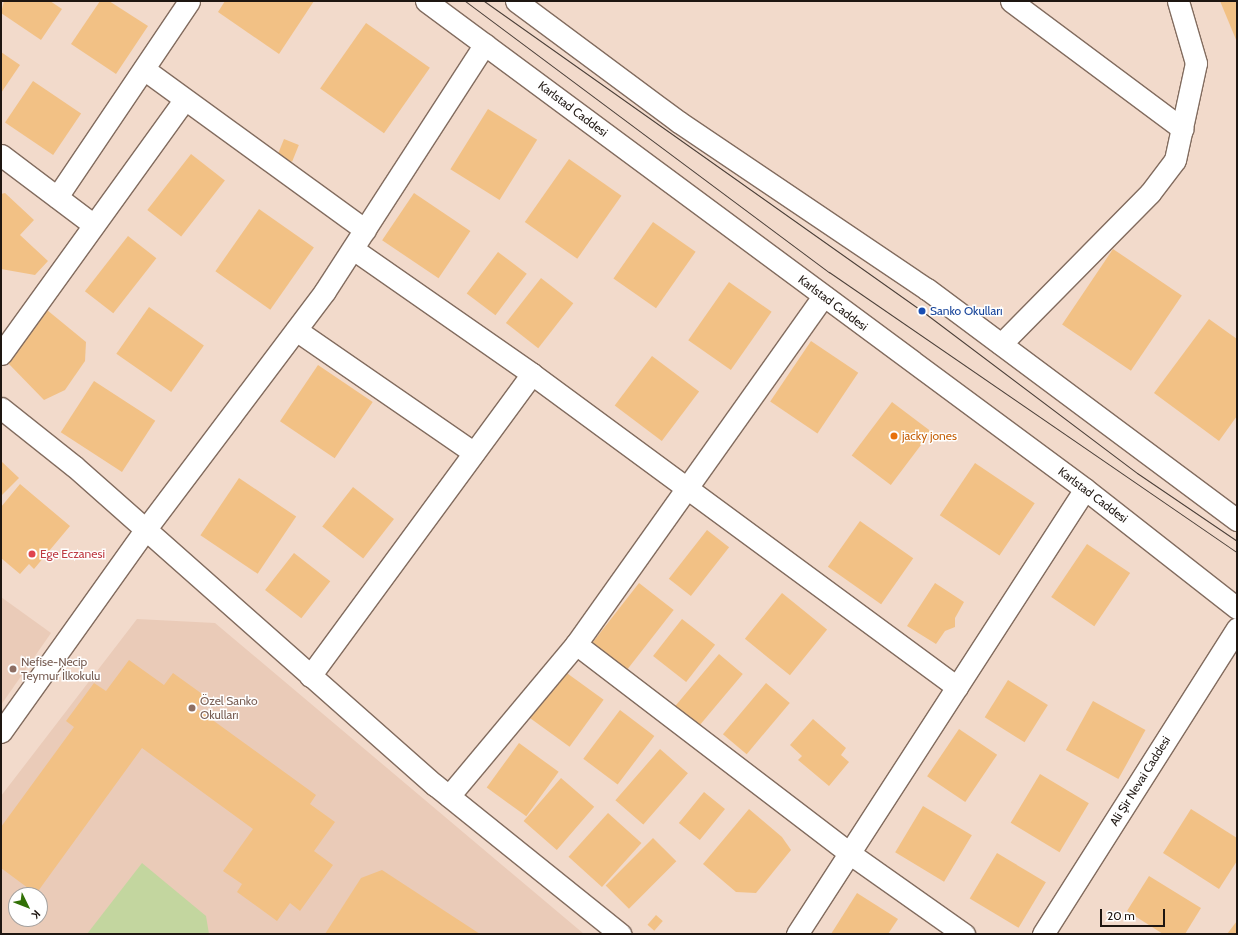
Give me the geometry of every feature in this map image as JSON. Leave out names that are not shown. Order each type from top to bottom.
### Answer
[{"type":"street","points":[[57,197],[145,70],[189,1]]},
{"type":"street","name":"Karlstad Caddesi","points":[[426,1],[1085,489],[1237,608]]},
{"type":"street","points":[[516,1],[679,122],[927,289],[1237,520]]},
{"type":"street","points":[[1011,1],[1183,129]]},
{"type":"street","points":[[1001,344],[1150,193],[1175,160],[1183,129],[1196,63],[1178,1]]},
{"type":"street","points":[[1,732],[145,530],[296,330],[353,249],[485,44]]},
{"type":"street","points":[[145,70],[184,100],[365,230]]},
{"type":"street","points":[[1,354],[184,100]]},
{"type":"street","points":[[1,155],[94,226]]},
{"type":"street","points":[[353,249],[532,374],[957,687]]},
{"type":"street","points":[[449,796],[576,644],[823,296]]},
{"type":"street","points":[[296,330],[474,453]]},
{"type":"street","points":[[310,676],[532,374]]},
{"type":"street","points":[[1,408],[74,466],[310,676],[449,796],[620,934]]},
{"type":"street","points":[[797,934],[1085,489]]},
{"type":"street","name":"Ali Şir Nevai Caddesi","points":[[1043,934],[1237,628]]},
{"type":"street","points":[[576,644],[849,853],[964,934]]},
{"type":"shaded area","name":"Nefise-Necip Teymur İlkokulu","points":[[1,597],[51,633],[1,705]]},
{"type":"shaded area","name":"Özel Sanko Okulları","points":[[137,619],[215,623],[584,934],[1,934],[1,796]]},
{"type":"green space","points":[[142,863],[206,916],[209,934],[87,934]]},
{"type":"building","points":[[4,1],[50,1],[62,9],[41,40],[1,13]]},
{"type":"building","points":[[100,1],[109,1],[148,26],[116,74],[71,44]]},
{"type":"building","points":[[225,1],[314,1],[279,54],[218,12]]},
{"type":"building","points":[[1220,1],[1237,1],[1237,42]]},
{"type":"building","points":[[366,23],[430,68],[384,133],[320,89]]},
{"type":"building","points":[[1,52],[20,65],[1,93]]},
{"type":"building","points":[[33,81],[81,113],[53,155],[5,122]]},
{"type":"building","points":[[488,109],[537,140],[500,200],[450,169]]},
{"type":"building","points":[[284,139],[299,145],[292,162],[277,156]]},
{"type":"building","points":[[191,154],[225,180],[181,236],[147,210]]},
{"type":"building","points":[[569,159],[621,196],[577,259],[525,222]]},
{"type":"building","points":[[5,193],[34,220],[20,235],[48,261],[35,275],[1,269],[1,194]]},
{"type":"building","points":[[414,193],[470,231],[439,278],[382,240]]},
{"type":"building","points":[[259,209],[314,247],[270,310],[215,271]]},
{"type":"building","points":[[653,222],[696,252],[656,308],[613,279]]},
{"type":"building","points":[[128,236],[156,258],[113,313],[85,291]]},
{"type":"building","points":[[1113,249],[1182,295],[1131,371],[1062,324]]},
{"type":"building","points":[[498,252],[527,274],[495,315],[467,294]]},
{"type":"building","points":[[541,278],[573,303],[538,348],[506,323]]},
{"type":"building","points":[[729,282],[772,312],[731,370],[688,340]]},
{"type":"building","points":[[149,307],[204,345],[171,392],[116,354]]},
{"type":"building","points":[[47,310],[86,342],[85,361],[65,390],[44,400],[7,362]]},
{"type":"building","points":[[1209,319],[1237,339],[1237,416],[1219,441],[1154,393]]},
{"type":"building","points":[[811,341],[858,373],[817,433],[770,402]]},
{"type":"building","points":[[652,356],[699,392],[662,441],[615,406]]},
{"type":"building","points":[[318,365],[373,402],[335,458],[280,421]]},
{"type":"building","points":[[94,381],[155,421],[122,472],[61,432]]},
{"type":"building","points":[[892,402],[931,431],[891,485],[852,456]]},
{"type":"building","points":[[1,461],[19,478],[1,496]]},
{"type":"building","points":[[975,463],[1035,503],[999,555],[940,515]]},
{"type":"building","points":[[239,478],[296,517],[258,574],[200,535]]},
{"type":"building","points":[[20,484],[70,526],[34,569],[29,564],[20,574],[1,558],[1,507]]},
{"type":"building","points":[[353,487],[394,519],[363,558],[322,526]]},
{"type":"building","points":[[860,521],[913,558],[881,604],[828,567]]},
{"type":"building","points":[[707,530],[729,547],[691,596],[669,579]]},
{"type":"building","points":[[1087,544],[1130,573],[1094,626],[1051,597]]},
{"type":"building","points":[[294,553],[330,581],[301,618],[265,590]]},
{"type":"building","points":[[639,583],[674,610],[627,670],[592,643]]},
{"type":"building","points":[[935,583],[964,602],[955,618],[955,627],[945,631],[936,644],[907,626]]},
{"type":"building","points":[[782,593],[827,630],[790,675],[745,639]]},
{"type":"building","points":[[682,619],[715,645],[686,682],[653,656]]},
{"type":"building","points":[[719,654],[743,674],[699,726],[675,706]]},
{"type":"building","points":[[129,660],[164,685],[173,673],[205,696],[196,708],[316,795],[310,804],[335,822],[314,851],[333,865],[300,911],[290,903],[277,921],[237,892],[242,884],[223,871],[253,829],[142,748],[41,887],[27,887],[1,868],[1,827],[74,727],[66,721],[94,683],[106,691]]},
{"type":"building","points":[[564,671],[604,700],[570,747],[530,718]]},
{"type":"building","points":[[1008,680],[1048,705],[1025,742],[985,717]]},
{"type":"building","points":[[766,683],[790,703],[747,754],[723,734]]},
{"type":"building","points":[[1093,701],[1145,730],[1118,779],[1066,750]]},
{"type":"building","points":[[620,710],[654,736],[618,785],[583,759]]},
{"type":"building","points":[[813,719],[846,748],[841,755],[849,762],[829,786],[798,760],[802,756],[790,745]]},
{"type":"building","points":[[959,729],[997,755],[965,802],[927,776]]},
{"type":"building","points":[[519,743],[559,772],[526,816],[487,787]]},
{"type":"building","points":[[660,749],[688,773],[643,825],[615,800]]},
{"type":"building","points":[[1040,774],[1089,803],[1060,852],[1011,823]]},
{"type":"building","points":[[561,778],[594,807],[557,850],[524,821]]},
{"type":"building","points":[[704,792],[725,809],[700,840],[679,823]]},
{"type":"building","points":[[923,806],[972,835],[944,882],[895,852]]},
{"type":"building","points":[[749,809],[782,837],[791,850],[756,893],[736,892],[703,864]]},
{"type":"building","points":[[1191,809],[1237,838],[1237,861],[1219,889],[1163,853]]},
{"type":"building","points":[[608,813],[641,843],[602,887],[569,857]]},
{"type":"building","points":[[653,838],[676,861],[629,909],[606,885]]},
{"type":"building","points":[[997,853],[1046,882],[1019,928],[970,898]]},
{"type":"building","points":[[382,870],[480,934],[325,934],[361,878]]},
{"type":"building","points":[[1149,876],[1201,908],[1185,934],[1163,934],[1127,911]]},
{"type":"building","points":[[857,893],[898,919],[888,934],[831,934]]},
{"type":"building","points":[[656,915],[663,921],[654,931],[647,925]]},
{"type":"building","points":[[1237,921],[1237,934],[1227,934]]},
{"type":"tram line","points":[[465,1],[829,272],[1237,552]]},
{"type":"tram line","points":[[484,1],[922,311],[1137,473],[1237,541]]},
{"type":"place","name":"Sanko Okulları","points":[[922,311]]},
{"type":"place","name":"jacky jones","points":[[894,436]]},
{"type":"place","name":"Ege Eczanesi","points":[[32,554]]},
{"type":"place","name":"Nefise-Necip Teymur İlkokulu","points":[[13,669]]},
{"type":"place","name":"Özel Sanko Okulları","points":[[192,708]]}]
